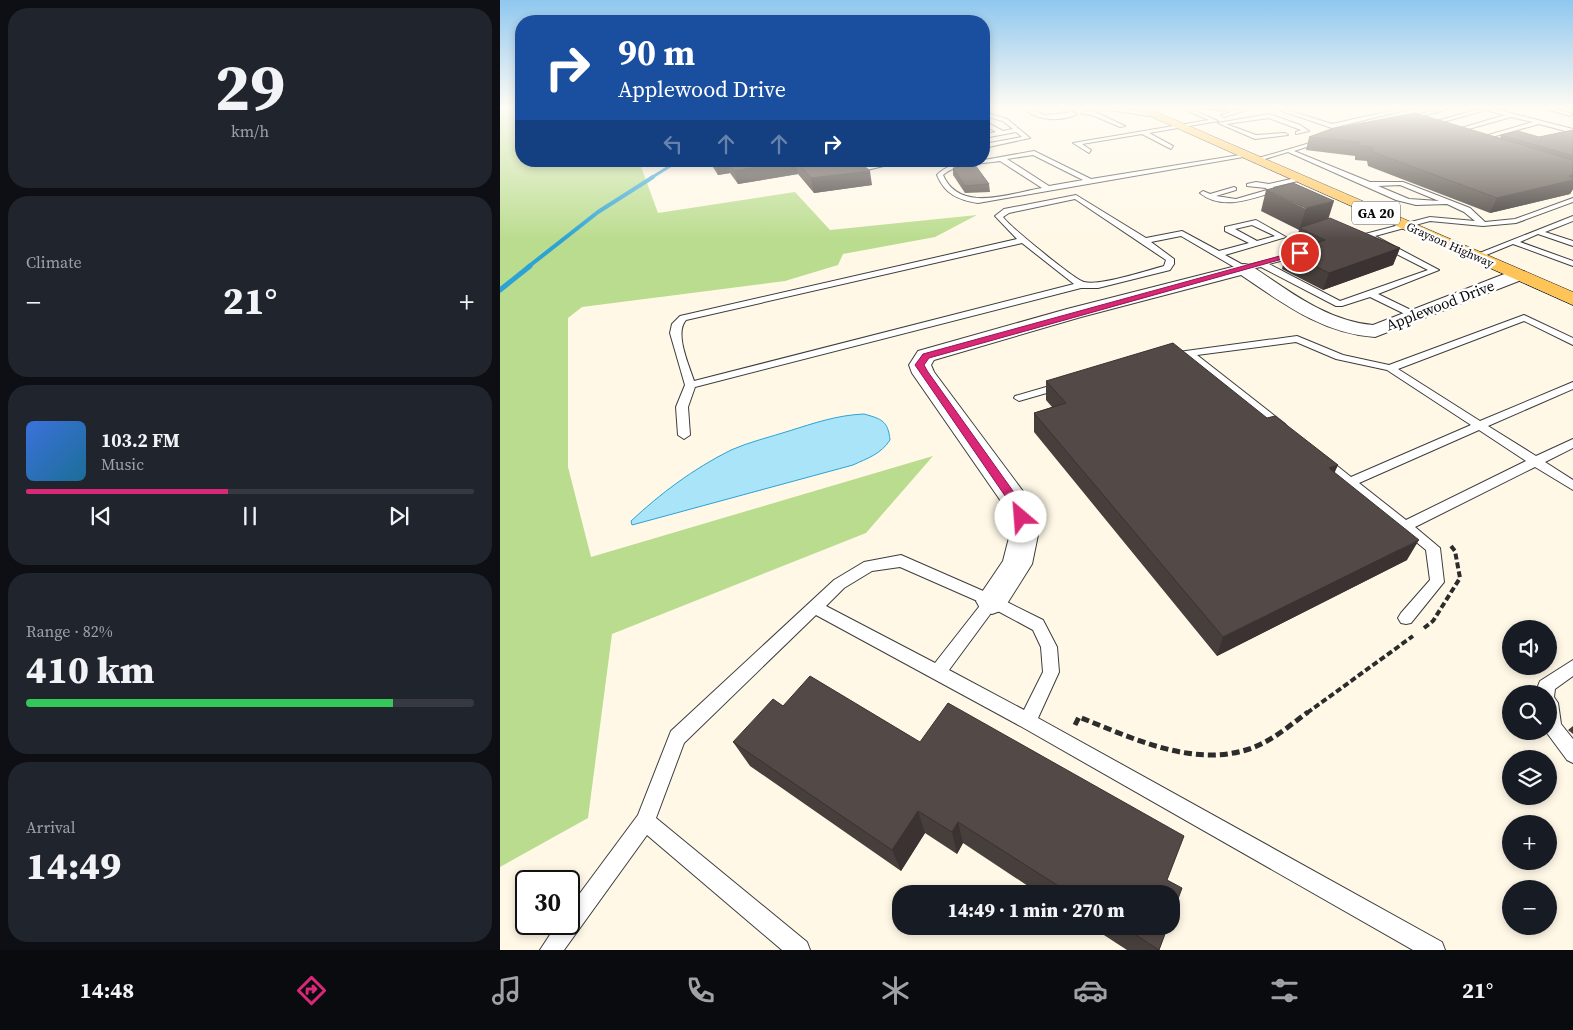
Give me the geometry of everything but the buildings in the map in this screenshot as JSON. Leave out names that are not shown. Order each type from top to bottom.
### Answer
[{"type":"main road","name":"Grayson Highway","points":[[1235,151],[1573,299]]},
{"type":"street","name":"Applewood Drive","points":[[1253,267],[1327,320],[1341,326],[1375,330],[1518,275]]},
{"type":"street","points":[[992,601],[1017,564],[1025,530],[1018,505],[923,372],[920,365],[926,356],[1074,314],[1253,267]]},
{"type":"lane","points":[[954,167],[947,169],[940,175],[944,185],[952,195],[964,200],[995,200],[1090,181],[1288,151]]},
{"type":"lane","points":[[1291,151],[1411,204],[1426,205],[1449,202]]},
{"type":"lane","points":[[990,161],[1034,153],[1090,181]]},
{"type":"lane","points":[[1002,159],[1049,189]]},
{"type":"lane","points":[[1249,186],[1256,184],[1269,186],[1300,179]]},
{"type":"lane","points":[[1369,184],[1401,183],[1467,210],[1483,224]]},
{"type":"lane","points":[[1234,189],[1206,194],[1222,202],[1231,202],[1269,192],[1271,190],[1269,186]]},
{"type":"lane","points":[[690,385],[1080,285],[1098,285],[1167,268],[1170,264],[1170,259],[1164,252],[1076,197],[1007,211],[999,216],[1000,222],[1080,285]]},
{"type":"lane","points":[[1145,241],[1182,233],[1219,254],[1340,304],[1435,270],[1368,236],[1404,225],[1439,218],[1483,224],[1516,222],[1573,200]]},
{"type":"lane","points":[[1476,256],[1573,218]]},
{"type":"lane","points":[[1219,254],[1282,237],[1253,222],[1228,229],[1256,244]]},
{"type":"lane","points":[[1538,232],[1573,244]]},
{"type":"lane","points":[[684,435],[682,407],[690,385],[675,333],[677,324],[683,318],[1024,240]]},
{"type":"lane","points":[[1514,242],[1573,264]]},
{"type":"lane","points":[[1253,267],[1300,253]]},
{"type":"lane","points":[[1371,294],[1414,315]]},
{"type":"lane","points":[[1390,368],[1524,318],[1573,342]]},
{"type":"lane","points":[[1164,357],[1297,339],[1340,357],[1390,368],[1573,486]]},
{"type":"lane","points":[[1189,354],[1290,434]]},
{"type":"lane","points":[[1019,398],[1074,382]]},
{"type":"lane","points":[[1350,482],[1573,385]]},
{"type":"lane","points":[[1404,526],[1573,443]]},
{"type":"lane","points":[[1312,452],[1432,548],[1437,582],[1406,618]]},
{"type":"lane","points":[[551,950],[645,822],[677,737],[839,584],[869,566],[901,561],[992,601],[1038,625],[1050,647],[1051,672],[1028,720]]},
{"type":"lane","points":[[937,673],[992,601]]},
{"type":"lane","points":[[814,607],[1028,720],[1066,744],[1434,950]]},
{"type":"lane","points":[[1547,685],[1573,667]]},
{"type":"lane","points":[[1557,731],[1573,754]]},
{"type":"lane","points":[[645,822],[799,950]]},
{"type":"path","points":[[1066,744],[1079,717],[1152,745],[1186,754],[1220,756],[1252,750],[1270,740],[1433,621],[1440,608],[1447,602],[1460,578],[1455,551],[1420,518]]},
{"type":"green space","points":[[500,151],[515,151],[515,167],[641,167],[658,213],[795,192],[830,230],[977,215],[935,237],[843,254],[838,265],[785,281],[582,307],[568,318],[568,467],[591,557],[933,456],[866,533],[612,634],[588,818],[500,867]]},
{"type":"water","points":[[864,414],[880,419],[886,425],[890,440],[883,449],[869,458],[853,465],[632,525],[631,521],[666,491],[691,473],[731,450],[817,422]]},
{"type":"waterway","points":[[651,178],[668,167]]},
{"type":"waterway","points":[[528,267],[598,212],[653,177]]},
{"type":"waterway","points":[[500,290],[530,266]]},
{"type":"route","points":[[1021,517],[1018,505],[1006,491],[923,372],[920,365],[926,356],[936,351],[1300,253]]}]
